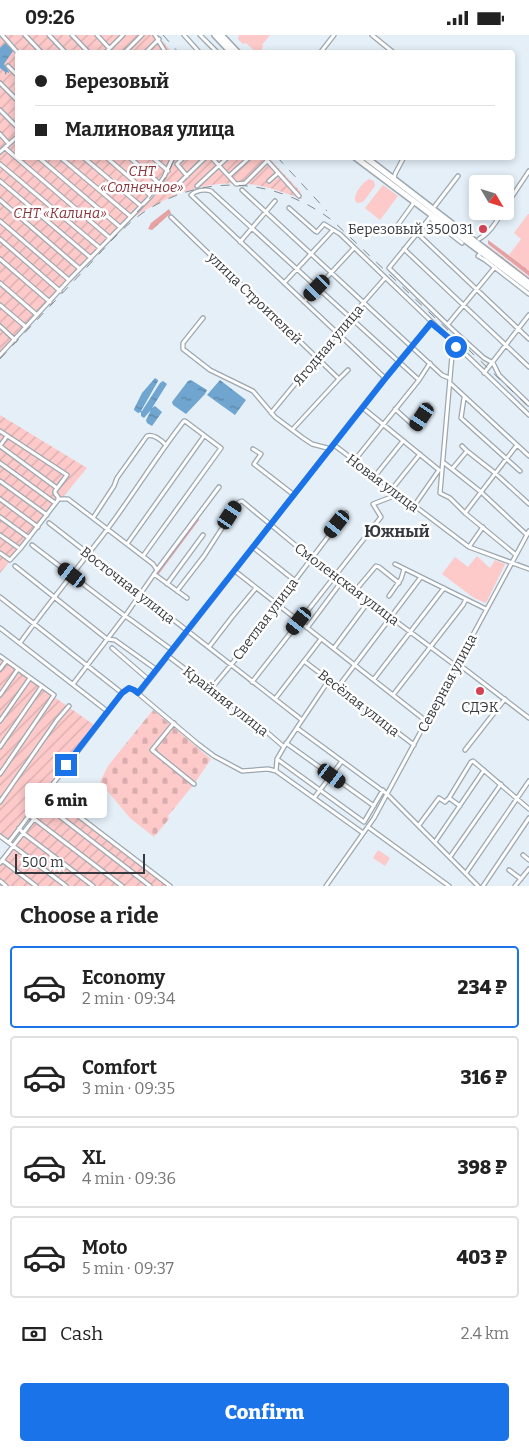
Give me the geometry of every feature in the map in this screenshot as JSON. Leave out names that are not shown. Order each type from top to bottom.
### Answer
[{"type":"main road","points":[[215,35],[229,50]]},
{"type":"main road","points":[[220,35],[235,50]]},
{"type":"main road","points":[[359,160],[467,241],[482,249],[529,283]]},
{"type":"main road","points":[[369,160],[427,205],[433,215]]},
{"type":"main road","points":[[482,249],[529,288]]},
{"type":"street","points":[[2,35],[15,50]]},
{"type":"street","points":[[25,35],[39,50]]},
{"type":"street","points":[[49,35],[63,50]]},
{"type":"street","points":[[72,35],[85,50]]},
{"type":"street","points":[[97,35],[109,48],[122,35]]},
{"type":"street","points":[[127,50],[142,35]]},
{"type":"street","points":[[155,35],[164,50]]},
{"type":"street","points":[[184,35],[197,50]]},
{"type":"street","points":[[200,35],[215,50]]},
{"type":"street","points":[[322,50],[334,35]]},
{"type":"street","points":[[372,35],[390,50]]},
{"type":"street","points":[[148,50],[159,39]]},
{"type":"street","points":[[8,66],[15,73]]},
{"type":"street","points":[[0,83],[15,98]]},
{"type":"street","points":[[0,110],[15,125]]},
{"type":"street","points":[[0,134],[9,144]]},
{"type":"street","points":[[0,152],[15,140]]},
{"type":"street","points":[[5,148],[15,157]]},
{"type":"street","points":[[19,160],[110,238]]},
{"type":"street","points":[[42,160],[120,227]]},
{"type":"street","points":[[64,160],[130,216]]},
{"type":"street","points":[[86,160],[141,206]]},
{"type":"street","points":[[109,160],[151,196]]},
{"type":"street","points":[[132,160],[160,184]]},
{"type":"street","points":[[155,160],[168,171]]},
{"type":"street","points":[[0,355],[16,340],[69,280],[151,196],[168,171],[172,160]]},
{"type":"street","points":[[181,160],[176,164],[187,176]]},
{"type":"street","points":[[173,189],[203,160]]},
{"type":"street","points":[[214,160],[236,184],[245,183],[267,161],[299,196]]},
{"type":"street","points":[[198,186],[225,160]]},
{"type":"street","points":[[229,176],[247,160]]},
{"type":"street","points":[[395,181],[395,174],[402,160]]},
{"type":"street","points":[[0,164],[100,248]]},
{"type":"street","points":[[514,194],[529,171]]},
{"type":"street","points":[[269,181],[278,173]]},
{"type":"street","points":[[388,176],[395,174]]},
{"type":"street","points":[[458,176],[435,206],[433,215],[389,268],[484,358],[493,363],[499,375],[529,404]]},
{"type":"street","points":[[0,181],[91,258]]},
{"type":"street","points":[[385,379],[191,195],[197,191],[210,190],[418,380]]},
{"type":"street","points":[[242,190],[411,347],[442,375],[449,378]]},
{"type":"street","points":[[0,200],[80,269]]},
{"type":"street","points":[[240,242],[275,201]]},
{"type":"street","points":[[395,229],[415,203]]},
{"type":"street","points":[[427,205],[435,206]]},
{"type":"street","points":[[289,208],[315,231],[317,232],[324,224],[354,248],[529,415]]},
{"type":"street","name":"улица Строителей","points":[[171,217],[339,379]]},
{"type":"street","points":[[467,241],[479,239],[486,235],[497,220]]},
{"type":"street","points":[[0,222],[69,280]]},
{"type":"street","points":[[284,283],[333,230]]},
{"type":"street","points":[[417,233],[529,339]]},
{"type":"street","points":[[0,239],[60,291]]},
{"type":"street","points":[[479,239],[478,243],[482,249],[478,256],[529,294]]},
{"type":"street","points":[[304,302],[354,248]]},
{"type":"street","points":[[404,249],[529,367]]},
{"type":"street","points":[[0,259],[50,302]]},
{"type":"street","points":[[448,324],[494,267]]},
{"type":"street","name":"Ягодная улица","points":[[272,413],[337,333],[385,278]]},
{"type":"street","points":[[0,283],[37,315]]},
{"type":"street","points":[[0,305],[26,327]]},
{"type":"street","points":[[484,373],[529,315]]},
{"type":"street","name":"Новая улица","points":[[203,318],[183,343],[183,349],[210,370],[253,391],[272,413],[292,430],[312,443],[332,447],[354,461],[469,547],[529,569]]},
{"type":"street","points":[[138,693],[398,362],[431,323]]},
{"type":"street","points":[[0,326],[16,340]]},
{"type":"street","points":[[453,343],[440,493],[450,498],[464,513],[516,555]]},
{"type":"street","points":[[0,348],[4,351]]},
{"type":"street","points":[[354,461],[384,425],[430,363]]},
{"type":"street","points":[[292,430],[348,370]]},
{"type":"street","points":[[449,383],[529,456]]},
{"type":"street","points":[[464,398],[462,418],[520,471]]},
{"type":"street","points":[[396,409],[415,427],[428,405]]},
{"type":"street","points":[[363,408],[439,469]]},
{"type":"street","points":[[20,643],[107,529],[184,421],[221,448],[143,556]]},
{"type":"street","points":[[0,431],[66,475],[57,487],[55,493],[58,499]]},
{"type":"street","points":[[7,435],[0,446],[57,487]]},
{"type":"street","points":[[93,518],[114,486],[117,478],[147,436],[155,437],[166,445]]},
{"type":"street","points":[[127,544],[204,436]]},
{"type":"street","points":[[375,476],[403,441]]},
{"type":"street","points":[[464,513],[517,445]]},
{"type":"street","points":[[462,446],[529,504]]},
{"type":"street","points":[[254,449],[260,454],[254,464],[294,495]]},
{"type":"street","points":[[452,469],[467,451]]},
{"type":"street","points":[[392,489],[420,454]]},
{"type":"street","points":[[0,463],[55,503]]},
{"type":"street","points":[[444,463],[528,533]]},
{"type":"street","points":[[414,506],[444,463]]},
{"type":"street","points":[[0,481],[47,515]]},
{"type":"street","points":[[74,684],[219,487]]},
{"type":"street","points":[[252,681],[381,517],[373,504],[399,494]]},
{"type":"street","points":[[0,499],[38,527]]},
{"type":"street","points":[[58,499],[68,499],[143,556],[156,567],[156,572],[167,584],[187,598]]},
{"type":"street","points":[[0,553],[10,560],[38,527],[58,499]]},
{"type":"street","name":"Смоленская улица","points":[[177,591],[204,556],[240,501],[355,591],[529,717]]},
{"type":"street","name":"Светлая улица","points":[[210,689],[231,665],[346,513]]},
{"type":"street","points":[[0,517],[29,538]]},
{"type":"street","name":"Восточная улица","points":[[49,523],[302,720]]},
{"type":"street","points":[[469,547],[483,527]]},
{"type":"street","name":"Северная улица","points":[[326,886],[368,827],[388,794],[528,533]]},
{"type":"street","points":[[0,535],[20,549]]},
{"type":"street","points":[[167,584],[203,535]]},
{"type":"street","points":[[32,545],[124,616],[172,650]]},
{"type":"street","points":[[254,547],[294,580]]},
{"type":"street","points":[[395,564],[486,609]]},
{"type":"street","points":[[355,591],[376,566],[399,583]]},
{"type":"street","points":[[14,567],[107,639],[115,640],[157,670]]},
{"type":"street","points":[[389,596],[399,583],[404,569]]},
{"type":"street","points":[[235,571],[426,721]]},
{"type":"street","points":[[338,687],[421,577]]},
{"type":"street","points":[[307,628],[342,581]]},
{"type":"street","points":[[209,647],[256,588]]},
{"type":"street","points":[[374,679],[444,588]]},
{"type":"street","points":[[0,597],[122,693]]},
{"type":"street","points":[[393,695],[466,599]]},
{"type":"street","points":[[334,648],[369,601]]},
{"type":"street","points":[[0,628],[107,711]]},
{"type":"street","points":[[275,699],[321,639]]},
{"type":"street","points":[[112,647],[150,680]]},
{"type":"street","points":[[0,656],[54,695],[0,774]]},
{"type":"street","name":"Крайняя улица","points":[[168,656],[261,727],[284,747]]},
{"type":"street","points":[[0,669],[6,661]]},
{"type":"street","name":"Весёлая улица","points":[[304,661],[414,745]]},
{"type":"street","points":[[0,695],[18,669]]},
{"type":"street","points":[[0,721],[30,678]]},
{"type":"street","points":[[276,771],[277,759],[286,743],[329,680]]},
{"type":"street","points":[[0,747],[42,686]]},
{"type":"street","points":[[8,842],[107,711],[122,693],[129,688],[138,693],[203,748],[239,770],[268,769],[276,771],[363,833]]},
{"type":"street","points":[[465,751],[505,699]]},
{"type":"street","points":[[0,801],[69,706]]},
{"type":"street","points":[[174,723],[152,750],[194,784]]},
{"type":"street","points":[[296,727],[388,794],[478,886]]},
{"type":"street","points":[[286,743],[374,806]]},
{"type":"street","points":[[277,759],[364,822],[383,790]]},
{"type":"street","points":[[314,798],[342,761]]},
{"type":"street","points":[[419,825],[438,799],[440,798],[445,802],[449,798],[471,762],[474,761],[529,809]]},
{"type":"street","points":[[435,842],[484,770]]},
{"type":"street","points":[[466,873],[529,781]]},
{"type":"street","points":[[450,857],[500,784]]},
{"type":"street","points":[[47,792],[170,886]]},
{"type":"street","points":[[449,798],[460,806]]},
{"type":"street","points":[[40,801],[150,886]]},
{"type":"street","points":[[29,815],[122,886]]},
{"type":"street","points":[[483,886],[529,818]]},
{"type":"street","points":[[34,819],[1,862],[36,886]]},
{"type":"street","points":[[368,827],[449,886]]},
{"type":"street","points":[[19,828],[93,886]]},
{"type":"street","points":[[0,836],[66,886]]},
{"type":"street","points":[[523,855],[529,860]]},
{"type":"street","points":[[515,886],[529,869]]},
{"type":"street","points":[[509,870],[521,879]]},
{"type":"street","points":[[0,881],[6,886]]},
{"type":"green space","points":[[0,35],[157,35],[170,50],[15,50],[15,160],[271,160],[300,191],[302,199],[261,186],[224,184],[190,190],[173,196],[142,212],[126,222],[0,357]]},
{"type":"green space","points":[[239,35],[270,35],[262,45],[261,50],[254,50],[238,39]]},
{"type":"green space","points":[[369,179],[374,181],[375,186],[363,202],[357,203],[355,197],[357,191]]},
{"type":"green space","points":[[383,185],[398,196],[380,220],[365,208]]},
{"type":"green space","points":[[169,209],[171,213],[152,230],[148,229],[151,223]]},
{"type":"green space","points":[[528,214],[529,271],[509,255],[521,239],[514,233]]},
{"type":"green space","points":[[488,240],[529,270],[529,276],[488,244]]},
{"type":"green space","points":[[484,245],[487,245],[529,277],[529,281]]},
{"type":"green space","points":[[0,415],[87,468],[0,573]]},
{"type":"green space","points":[[199,516],[199,520],[158,575],[163,563]]},
{"type":"green space","points":[[477,556],[490,568],[495,560],[505,564],[486,603],[474,598],[442,574],[455,557],[468,567]]},
{"type":"green space","points":[[0,659],[97,727],[12,842],[0,833]]},
{"type":"green space","points":[[153,710],[211,759],[154,837],[130,818],[100,782],[108,766]]},
{"type":"green space","points":[[50,796],[172,886],[0,886],[0,862]]},
{"type":"green space","points":[[378,850],[390,858],[385,866],[373,858]]},
{"type":"water","points":[[5,43],[13,51],[4,64],[9,72],[5,75],[5,72],[0,68],[0,48]]},
{"type":"water","points":[[155,378],[158,381],[141,411],[160,383],[163,381],[167,384],[152,408],[155,406],[162,412],[152,426],[146,420],[151,410],[144,418],[141,416],[141,412],[138,413],[134,409],[142,393]]},
{"type":"water","points":[[191,380],[207,390],[186,414],[173,405],[172,402],[188,381]]},
{"type":"water","points":[[220,380],[246,400],[235,415],[207,395]]},
{"type":"railway","points":[[163,35],[176,50]]},
{"type":"railway","points":[[137,212],[164,180],[174,160]]},
{"type":"railway","points":[[280,160],[327,211]]},
{"type":"railway","points":[[0,359],[114,238],[144,212],[167,199],[191,190],[240,185],[288,196],[311,207],[333,221],[529,407]]},
{"type":"place","name":"Березовый 350031","points":[[483,229]]},
{"type":"place","name":"СДЭК","points":[[480,691]]},
{"type":"district","name":"Южный","points":[[397,531]]},
{"type":"route","points":[[66,765],[127,688],[138,693],[431,323],[449,338],[456,347]]},
{"type":"park label","name":"СНТ «Солнечное»","points":[[142,179]]},
{"type":"park label","name":"СНТ «Калина»","points":[[60,213]]}]
